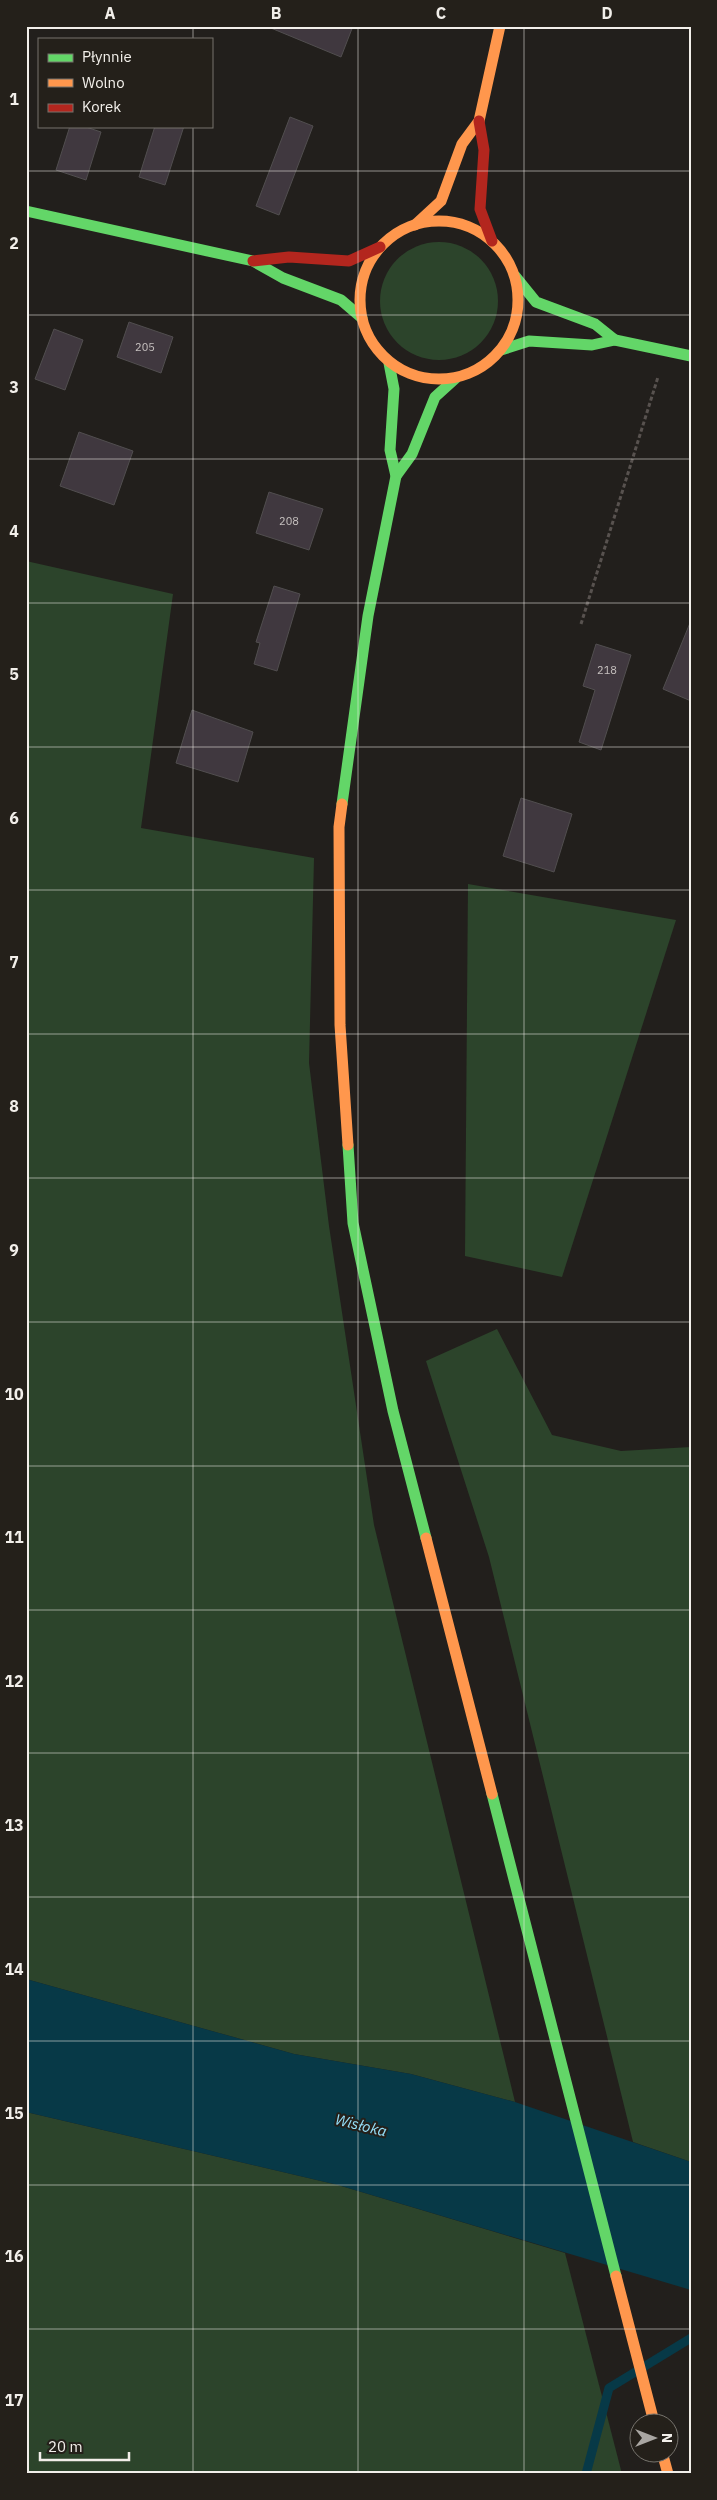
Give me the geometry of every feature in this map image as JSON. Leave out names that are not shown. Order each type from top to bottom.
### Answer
[{"type":"main road","points":[[492,241],[480,209],[484,150],[479,121],[500,26]]},
{"type":"main road","points":[[479,121],[462,144],[441,201],[415,224],[396,233],[380,247],[368,264],[361,284],[362,318],[368,335],[377,350],[389,362],[404,372],[420,378],[438,380],[456,378],[473,372],[488,363],[501,350],[511,334],[517,318],[519,297],[515,276]]},
{"type":"main road","points":[[26,211],[253,261],[283,278],[342,300],[362,318]]},
{"type":"main road","points":[[415,224],[435,221],[456,222],[475,230],[492,241],[506,257],[515,276],[536,302],[595,324],[615,340]]},
{"type":"main road","points":[[253,261],[289,257],[349,261],[380,247]]},
{"type":"main road","points":[[501,350],[529,341],[592,345],[615,340],[691,356]]},
{"type":"main road","points":[[389,362],[394,389],[390,450],[396,476],[368,616],[340,828],[340,1025],[353,1223],[393,1411],[651,2412]]},
{"type":"main road","points":[[396,476],[412,454],[435,397],[456,378]]},
{"type":"path","points":[[581,624],[666,350]]},
{"type":"green space","points":[[439,242],[462,246],[481,259],[494,278],[498,301],[494,324],[481,343],[462,356],[439,360],[416,356],[397,343],[384,324],[380,301],[384,278],[397,259],[416,246]]},
{"type":"green space","points":[[26,561],[173,594],[141,828],[314,858],[309,1063],[329,1226],[374,1525],[515,2102],[411,2074],[294,2054],[26,1979]]},
{"type":"green space","points":[[468,884],[676,920],[562,1277],[465,1256]]},
{"type":"green space","points":[[497,1329],[552,1435],[621,1451],[691,1447],[691,2162],[633,2142],[489,1557],[426,1361]]},
{"type":"green space","points":[[26,2112],[338,2185],[565,2253],[622,2474],[26,2474]]},
{"type":"water","name":"Wisłoka","points":[[26,1979],[294,2054],[411,2074],[515,2102],[691,2162],[691,2290],[338,2185],[26,2112]]},
{"type":"building","points":[[266,26],[353,26],[341,57]]},
{"type":"building","points":[[290,117],[313,126],[279,215],[256,206]]},
{"type":"building","points":[[69,128],[89,128],[101,132],[86,180],[56,170]]},
{"type":"building","points":[[154,128],[183,128],[165,185],[139,177]]},
{"type":"building","points":[[129,322],[173,337],[161,373],[117,357]]},
{"type":"building","points":[[54,329],[83,340],[65,390],[35,379]]},
{"type":"building","points":[[79,432],[133,451],[114,505],[60,486]]},
{"type":"building","points":[[269,492],[323,509],[309,550],[256,533]]},
{"type":"building","points":[[274,586],[300,594],[277,671],[254,664],[260,643],[256,642]]},
{"type":"building","points":[[691,623],[691,701],[663,689]]},
{"type":"building","points":[[596,644],[631,655],[601,750],[579,742],[595,690],[583,686]]},
{"type":"building","points":[[192,710],[253,732],[238,782],[176,763]]},
{"type":"building","points":[[521,798],[572,814],[554,872],[503,856]]},
{"type":"waterway","points":[[586,2474],[609,2388],[691,2338]]},
{"type":"traffic: fast","points":[[26,211],[253,261],[283,278],[341,300],[362,318]]},
{"type":"traffic: fast","points":[[515,276],[536,302],[595,324],[615,340]]},
{"type":"traffic: fast","points":[[501,350],[529,341],[592,345],[615,340],[691,356]]},
{"type":"traffic: fast","points":[[342,804],[368,616],[396,476],[390,450],[394,389],[389,363]]},
{"type":"traffic: fast","points":[[396,476],[412,454],[435,397],[456,378]]},
{"type":"traffic: fast","points":[[348,1145],[353,1223],[393,1411],[426,1538]]},
{"type":"traffic: fast","points":[[492,1794],[616,2276]]},
{"type":"traffic: slow","points":[[415,225],[441,201],[462,144],[479,121],[500,26]]},
{"type":"traffic: slow","points":[[447,221],[462,224],[476,230],[495,244],[505,256],[515,277],[518,300],[515,323],[505,344],[495,356],[483,366],[462,376],[447,379],[431,379],[416,376],[395,366],[373,344],[361,315],[360,292],[363,277],[373,256],[395,234],[424,222],[447,221]]},
{"type":"traffic: slow","points":[[342,804],[339,827],[340,1025],[348,1145]]},
{"type":"traffic: slow","points":[[426,1538],[492,1794]]},
{"type":"traffic: slow","points":[[616,2276],[651,2412]]},
{"type":"traffic: slow","points":[[665,2462],[668,2474]]},
{"type":"traffic: jam","points":[[479,121],[484,150],[480,209],[492,241]]},
{"type":"traffic: jam","points":[[253,261],[289,257],[349,261],[380,247]]}]
